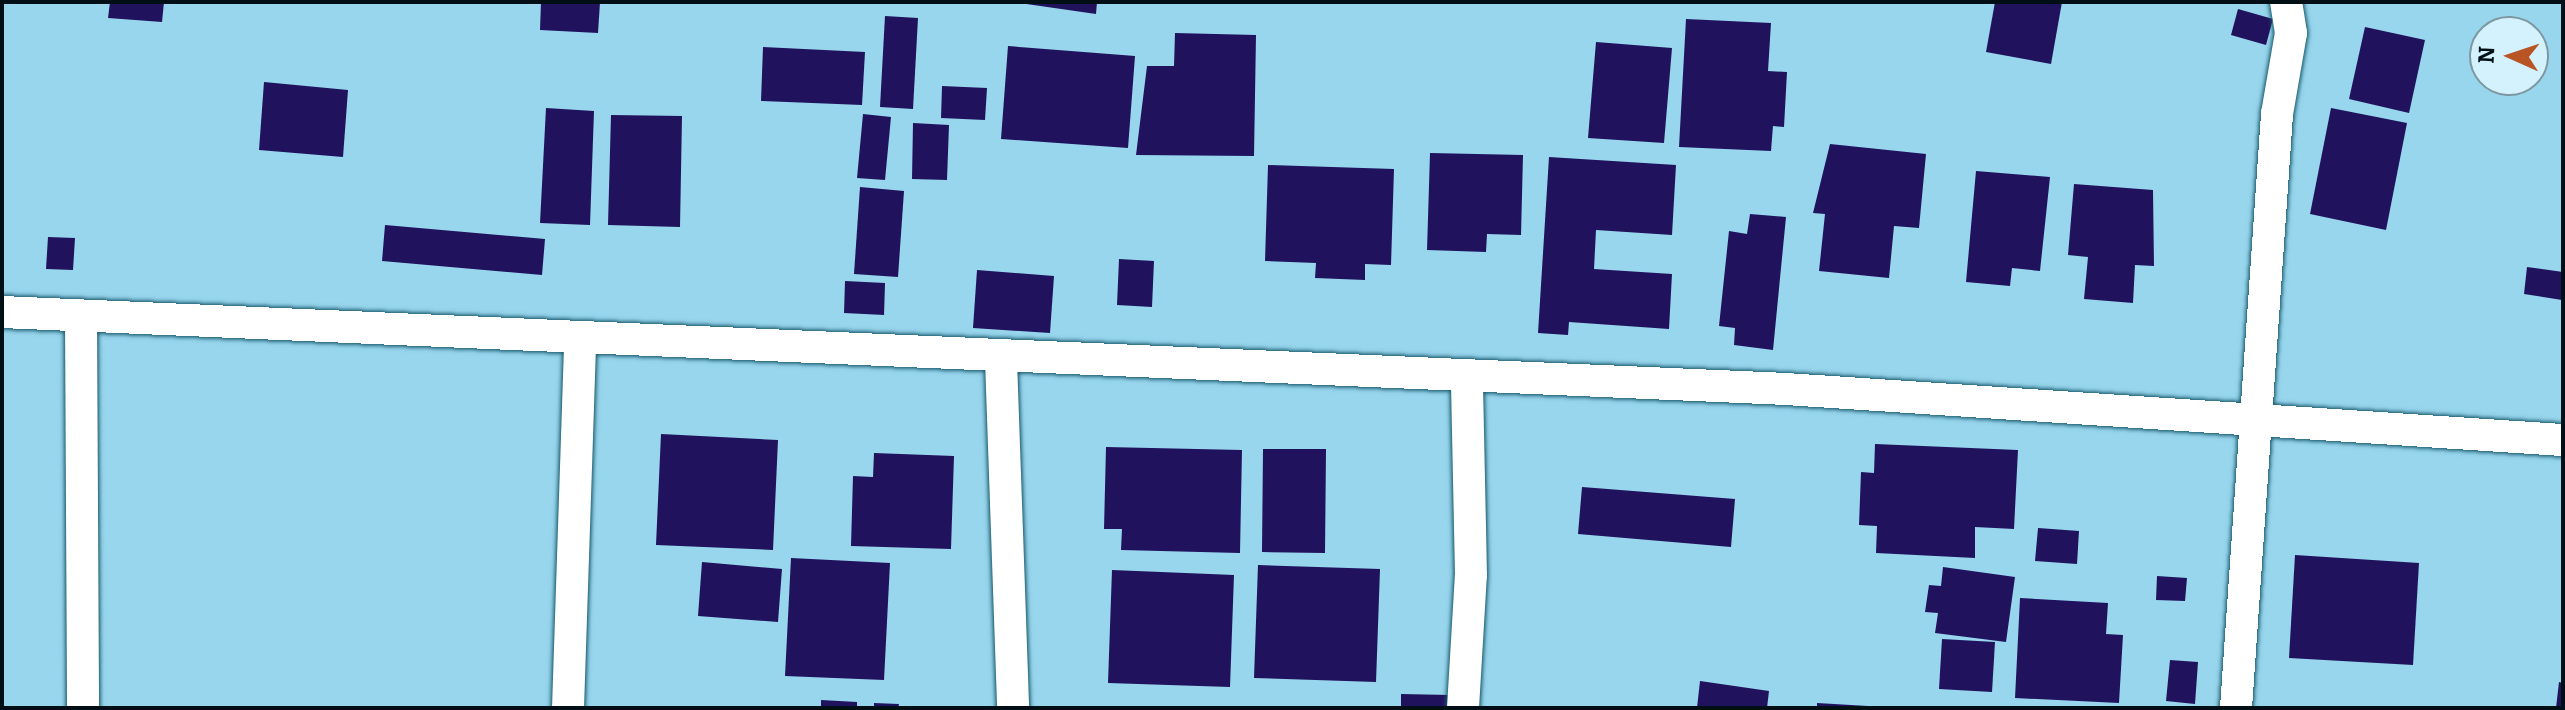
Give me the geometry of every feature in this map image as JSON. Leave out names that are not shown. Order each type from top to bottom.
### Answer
[{"type":"street","points":[[2236,708],[2277,114],[2291,33],[2286,2]]},
{"type":"street","points":[[2,312],[1001,360],[1786,389],[2257,417],[2563,440]]},
{"type":"street","points":[[81,316],[83,708]]},
{"type":"street","points":[[568,708],[580,339]]},
{"type":"street","points":[[1001,360],[1013,708]]},
{"type":"street","points":[[1463,708],[1471,575],[1467,379]]},
{"type":"building","points":[[110,2],[164,2],[162,22],[108,18]]},
{"type":"building","points":[[541,2],[600,2],[598,33],[540,30]]},
{"type":"building","points":[[1012,2],[1097,2],[1096,14]]},
{"type":"building","points":[[1995,2],[2062,2],[2051,64],[1986,52]]},
{"type":"building","points":[[2238,9],[2273,19],[2266,45],[2231,35]]},
{"type":"building","points":[[885,16],[918,18],[913,109],[880,107]]},
{"type":"building","points":[[1686,19],[1771,23],[1768,71],[1787,72],[1784,127],[1773,126],[1771,151],[1679,147]]},
{"type":"building","points":[[2365,27],[2425,40],[2409,113],[2349,99]]},
{"type":"building","points":[[1175,33],[1256,35],[1254,156],[1136,155],[1147,66],[1174,66]]},
{"type":"building","points":[[1596,42],[1672,48],[1664,143],[1588,138]]},
{"type":"building","points":[[1008,46],[1135,56],[1128,148],[1001,139]]},
{"type":"building","points":[[763,47],[865,52],[862,105],[761,101]]},
{"type":"building","points":[[264,82],[348,90],[343,157],[259,150]]},
{"type":"building","points":[[942,86],[987,88],[985,120],[941,118]]},
{"type":"building","points":[[546,108],[594,111],[590,225],[540,223]]},
{"type":"building","points":[[2331,108],[2407,123],[2386,230],[2310,214]]},
{"type":"building","points":[[863,114],[891,117],[885,180],[857,178]]},
{"type":"building","points":[[611,115],[682,116],[680,227],[608,225]]},
{"type":"building","points":[[913,123],[949,125],[947,180],[912,179]]},
{"type":"building","points":[[1830,144],[1926,154],[1919,228],[1894,226],[1889,278],[1819,271],[1825,214],[1813,213]]},
{"type":"building","points":[[1430,153],[1523,155],[1521,235],[1487,234],[1486,252],[1427,250]]},
{"type":"building","points":[[1549,157],[1676,165],[1672,235],[1596,230],[1594,269],[1672,274],[1669,329],[1569,322],[1568,335],[1538,333]]},
{"type":"building","points":[[1268,165],[1394,169],[1391,265],[1365,264],[1365,280],[1315,278],[1316,263],[1265,261]]},
{"type":"building","points":[[1976,171],[2050,177],[2040,271],[2012,268],[2010,286],[1966,282]]},
{"type":"building","points":[[2074,184],[2153,190],[2154,266],[2135,265],[2133,303],[2084,299],[2088,257],[2068,255]]},
{"type":"building","points":[[860,187],[904,191],[898,277],[854,274]]},
{"type":"building","points":[[1750,214],[1786,217],[1773,350],[1734,345],[1735,328],[1719,326],[1729,231],[1747,234]]},
{"type":"building","points":[[385,225],[545,239],[542,275],[382,261]]},
{"type":"building","points":[[48,237],[75,238],[73,270],[46,269]]},
{"type":"building","points":[[1119,259],[1154,261],[1152,307],[1117,305]]},
{"type":"building","points":[[2527,267],[2563,272],[2562,300],[2524,294]]},
{"type":"building","points":[[977,270],[1054,276],[1050,333],[973,328]]},
{"type":"building","points":[[845,281],[885,283],[884,315],[844,313]]},
{"type":"building","points":[[661,434],[778,440],[773,550],[656,545]]},
{"type":"building","points":[[1875,444],[2018,450],[2014,529],[1975,527],[1975,558],[1876,553],[1877,526],[1859,525],[1861,472],[1874,473]]},
{"type":"building","points":[[1106,447],[1242,450],[1240,553],[1121,550],[1122,529],[1104,529]]},
{"type":"building","points":[[1263,449],[1326,449],[1325,553],[1262,552]]},
{"type":"building","points":[[874,453],[954,456],[951,549],[851,546],[853,476],[873,477]]},
{"type":"building","points":[[1582,487],[1735,499],[1731,547],[1578,534]]},
{"type":"building","points":[[2038,528],[2079,531],[2077,564],[2035,561]]},
{"type":"building","points":[[2295,555],[2419,563],[2413,665],[2289,658]]},
{"type":"building","points":[[791,558],[890,563],[884,680],[785,676]]},
{"type":"building","points":[[702,562],[782,569],[778,622],[698,616]]},
{"type":"building","points":[[1258,565],[1380,569],[1376,682],[1254,678]]},
{"type":"building","points":[[1943,567],[2015,577],[2006,642],[1935,633],[1938,613],[1925,612],[1929,585],[1941,586]]},
{"type":"building","points":[[1112,570],[1234,575],[1230,687],[1108,683]]},
{"type":"building","points":[[2157,576],[2187,578],[2185,601],[2156,600]]},
{"type":"building","points":[[2020,598],[2108,603],[2106,634],[2123,635],[2119,703],[2015,698]]},
{"type":"building","points":[[1942,639],[1995,642],[1992,692],[1939,689]]},
{"type":"building","points":[[2170,660],[2198,662],[2195,704],[2166,701]]},
{"type":"building","points":[[1700,681],[1769,691],[1767,708],[1697,708]]},
{"type":"building","points":[[2559,682],[2563,683],[2563,708],[2556,708]]},
{"type":"building","points":[[1401,694],[1450,695],[1450,708],[1401,708]]},
{"type":"building","points":[[821,700],[857,702],[857,708],[821,708]]},
{"type":"building","points":[[874,703],[899,704],[898,708],[874,708]]},
{"type":"building","points":[[1817,703],[1868,706],[1868,708],[1817,708]]}]
